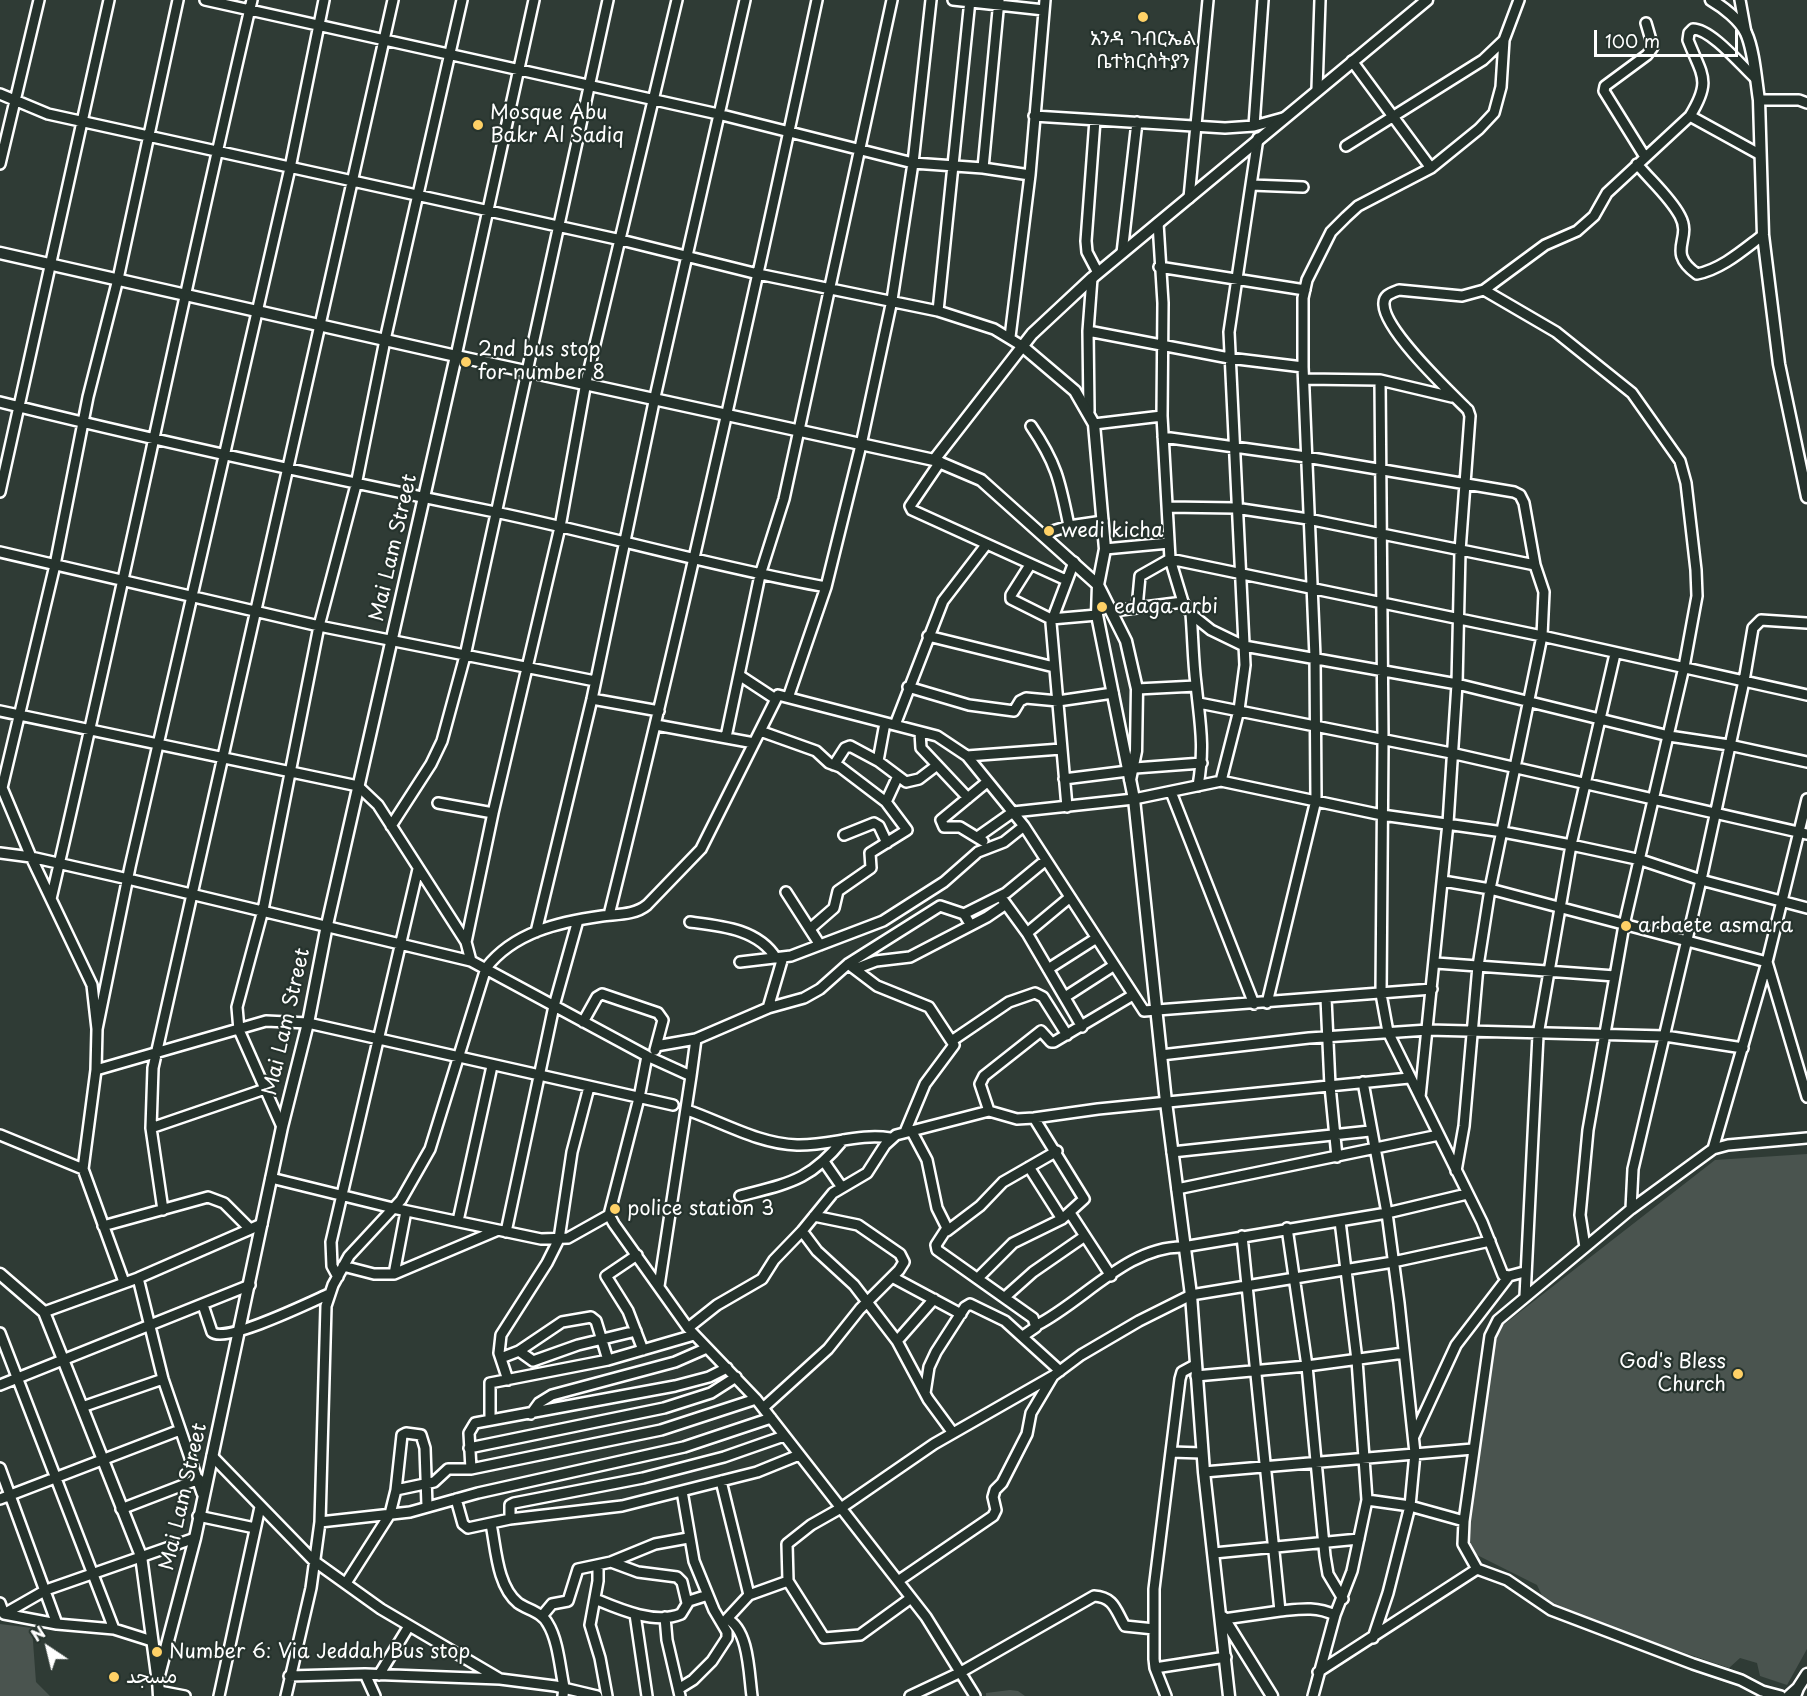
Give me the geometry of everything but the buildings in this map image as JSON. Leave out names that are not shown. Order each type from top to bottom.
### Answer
[{"type":"street","points":[[0,164],[39,0]]},
{"type":"street","points":[[0,492],[109,0]]},
{"type":"street","points":[[124,1282],[83,1169],[96,1070],[97,1029],[92,985],[31,856],[1,785],[55,566],[83,422],[118,279],[178,0]]},
{"type":"street","points":[[205,0],[589,84],[914,163],[983,168],[1030,175]]},
{"type":"street","points":[[51,899],[124,583],[216,151],[252,0]]},
{"type":"street","points":[[97,1029],[191,597],[290,168],[324,0]]},
{"type":"street","points":[[163,1210],[151,1128],[152,1084],[158,1051],[393,0]]},
{"type":"street","points":[[282,1127],[239,1030],[237,1007],[263,910],[319,626],[356,485],[385,340],[462,0]]},
{"type":"street","points":[[456,356],[534,0]]},
{"type":"street","points":[[391,826],[431,764],[442,741],[465,656],[608,0]]},
{"type":"street","points":[[466,942],[493,813],[560,527],[586,382],[677,0]]},
{"type":"street","points":[[536,932],[592,699],[655,397],[745,0]]},
{"type":"street","points":[[609,915],[728,416],[817,0]]},
{"type":"street","points":[[726,737],[760,575],[783,499],[799,430],[892,0]]},
{"type":"street","points":[[789,695],[826,587],[861,445],[892,300],[914,163],[931,0]]},
{"type":"street","points":[[953,0],[1044,5],[1030,175],[1010,337]]},
{"type":"street","points":[[938,311],[970,0]]},
{"type":"street","points":[[1189,198],[1208,0]]},
{"type":"street","points":[[1254,126],[1263,0]]},
{"type":"street","points":[[1317,89],[1320,0]]},
{"type":"street","points":[[1066,580],[910,508],[937,461],[1022,346],[1095,276],[1258,138],[1427,0]]},
{"type":"street","points":[[1266,1003],[1316,800],[1315,657],[1303,367],[1305,290],[1323,246],[1346,217],[1358,206],[1431,168],[1479,129],[1494,113],[1501,87],[1504,40],[1518,0]]},
{"type":"street","points":[[1711,0],[1746,33]]},
{"type":"street","points":[[1740,0],[1759,100],[1762,235],[1779,364],[1807,497]]},
{"type":"street","points":[[983,168],[999,2]]},
{"type":"street","points":[[1646,23],[1653,47],[1647,55],[1605,86],[1604,91],[1641,161],[1680,215],[1684,226],[1679,254],[1684,265],[1696,274],[1708,272],[1762,235]]},
{"type":"street","points":[[1420,1097],[1436,963],[1448,823],[1460,619],[1460,551],[1470,416],[1468,410],[1452,397],[1407,345],[1384,307],[1385,299],[1390,293],[1399,290],[1462,296],[1484,290],[1545,245],[1577,231],[1594,216],[1607,193],[1690,116],[1704,85],[1688,40],[1689,33],[1693,29],[1701,29],[1710,36],[1755,78]]},
{"type":"street","points":[[1346,146],[1483,60],[1504,40]]},
{"type":"street","points":[[1352,61],[1431,168]]},
{"type":"street","points":[[0,94],[48,114],[621,240],[758,274],[938,311],[1010,337],[1075,390],[1089,411],[1094,424],[1105,549],[1098,585],[1096,615],[1131,773],[1166,1102],[1191,1295],[1202,1453],[1223,1617],[1229,1696]]},
{"type":"street","points":[[1759,100],[1799,100],[1807,103]]},
{"type":"street","points":[[1035,116],[1197,127],[1254,126],[1283,118]]},
{"type":"street","points":[[1690,116],[1759,154]]},
{"type":"street","points":[[1089,411],[1088,331],[1095,276],[1086,242],[1095,120]]},
{"type":"street","points":[[1122,253],[1137,122]]},
{"type":"street","points":[[1221,782],[1239,711],[1244,646],[1235,508],[1229,358],[1236,278],[1258,138]]},
{"type":"street","points":[[1251,185],[1304,187]]},
{"type":"street","points":[[1158,223],[1159,267],[1162,285],[1162,416],[1170,559],[1183,602],[1191,614],[1211,630],[1244,646],[1457,684],[1526,703],[1669,736],[1729,745],[1807,762]]},
{"type":"street","points":[[0,253],[937,461],[981,480],[1098,585],[1113,611],[1126,641],[1137,689],[1131,773]]},
{"type":"street","points":[[1159,267],[1305,290]]},
{"type":"street","points":[[1484,290],[1556,332],[1632,393],[1680,461],[1686,483],[1697,596],[1684,667],[1641,860],[1624,925],[1615,976],[1582,1173],[1580,1226],[1586,1247]]},
{"type":"street","points":[[1088,331],[1163,347],[1303,367]]},
{"type":"street","name":"Mai Lam Street","points":[[159,1694],[158,1679],[195,1538],[202,1493],[240,1332],[282,1127],[308,1023],[358,786],[456,356]]},
{"type":"street","points":[[1305,379],[1380,380],[1452,397]]},
{"type":"street","points":[[1380,380],[1383,670],[1381,994],[1388,1032],[1490,1241],[1503,1275],[1509,1276],[1524,1272]]},
{"type":"street","points":[[0,402],[356,485],[495,512],[693,556],[760,575],[826,587]]},
{"type":"street","points":[[1094,424],[1162,416]]},
{"type":"street","points":[[1031,426],[1051,455],[1058,474],[1069,526]]},
{"type":"street","points":[[1163,437],[1306,457],[1465,484],[1520,495],[1524,504],[1535,565],[1544,592],[1542,636],[1526,703],[1516,767],[1490,889],[1478,966],[1464,1126],[1456,1172]]},
{"type":"street","points":[[1168,507],[1235,508],[1308,519],[1535,565]]},
{"type":"street","points":[[1043,534],[1069,526],[1103,521]]},
{"type":"street","points":[[1105,549],[1169,543]]},
{"type":"street","points":[[878,761],[890,724],[908,687],[943,601],[986,545]]},
{"type":"street","points":[[0,552],[124,583],[319,626],[595,681]]},
{"type":"street","points":[[1137,608],[1140,576],[1170,559],[1542,636],[1807,695]]},
{"type":"street","points":[[1067,807],[1060,748],[1051,619],[1074,562]]},
{"type":"street","points":[[1030,564],[1010,597],[1051,619],[1096,615]]},
{"type":"street","points":[[1113,611],[1183,602]]},
{"type":"street","points":[[1191,614],[1196,686],[1202,721],[1202,764],[1198,786]]},
{"type":"street","points":[[1631,1209],[1633,1169],[1701,880],[1713,813],[1756,622],[1761,620],[1807,623]]},
{"type":"street","points":[[928,636],[1054,667]]},
{"type":"street","points":[[1525,1296],[1524,1272],[1538,1035],[1571,845],[1615,654]]},
{"type":"street","points":[[739,675],[774,698]]},
{"type":"street","points":[[1137,689],[1196,686]]},
{"type":"street","points":[[908,687],[969,705],[1014,711],[1020,700],[1026,698],[1058,702],[1113,693]]},
{"type":"street","points":[[286,1696],[311,1588],[320,1522],[324,1316],[329,1294],[343,1266],[358,1245],[393,1208],[413,1181],[430,1149],[456,1057],[486,968],[506,948],[536,932],[578,920],[643,909],[695,857],[778,694],[789,695],[947,740],[967,756],[1024,826],[1095,939],[1144,1011],[1432,989]]},
{"type":"street","points":[[592,699],[659,711]]},
{"type":"street","points":[[1199,703],[1451,753],[1803,833]]},
{"type":"street","points":[[0,711],[358,786],[368,793],[391,826],[466,942],[471,961]]},
{"type":"street","points":[[656,725],[754,743]]},
{"type":"street","points":[[760,731],[809,747],[886,802],[907,830],[870,853],[871,868],[838,891],[834,908],[811,928]]},
{"type":"street","points":[[920,732],[921,748],[968,798]]},
{"type":"street","points":[[834,765],[848,746],[878,761],[906,782],[916,781],[936,766]]},
{"type":"street","points":[[967,756],[1060,748]]},
{"type":"street","points":[[1064,779],[1202,764]]},
{"type":"street","points":[[886,802],[898,776]]},
{"type":"street","points":[[987,782],[942,818],[941,822],[944,827],[960,827],[980,836],[989,847]]},
{"type":"street","points":[[980,836],[1013,812],[1134,799],[1221,782],[1382,815],[1503,832],[1641,860],[1701,880],[1807,908]]},
{"type":"street","points":[[1171,792],[1254,1004]]},
{"type":"street","points":[[1713,1149],[1767,962],[1781,902],[1803,833],[1807,799]]},
{"type":"street","points":[[438,804],[493,813]]},
{"type":"street","points":[[844,835],[874,823],[879,826],[887,843]]},
{"type":"street","points":[[740,962],[780,958],[883,921],[944,882],[978,852],[1004,842],[1024,826]]},
{"type":"street","points":[[0,853],[31,856],[471,961],[583,1022],[691,1076]]},
{"type":"street","points":[[851,966],[910,957],[987,917],[1046,861]]},
{"type":"street","points":[[338,1277],[332,1266],[330,1255],[341,1195],[418,870]]},
{"type":"street","points":[[1443,881],[1490,889],[1767,962]]},
{"type":"street","points":[[786,892],[820,945]]},
{"type":"street","points":[[1027,933],[1069,898]]},
{"type":"street","points":[[656,1046],[696,1039],[768,1008],[811,994],[892,935],[940,906],[964,914],[1003,900]]},
{"type":"street","points":[[1003,900],[1027,933],[1082,1026]]},
{"type":"street","points":[[964,914],[970,924]]},
{"type":"street","points":[[502,1231],[541,1075],[555,1006],[578,920]]},
{"type":"street","points":[[883,921],[892,935]]},
{"type":"street","points":[[690,922],[749,934],[765,944],[780,958]]},
{"type":"street","points":[[1048,969],[1095,939]]},
{"type":"street","points":[[768,1008],[780,958]]},
{"type":"street","points":[[1767,962],[1807,1097]]},
{"type":"street","points":[[1436,963],[1548,969],[1615,976]]},
{"type":"street","points":[[851,966],[877,986],[929,1007],[952,1040],[953,1050],[926,1084],[908,1131]]},
{"type":"street","points":[[1051,1008],[1113,966]]},
{"type":"street","points":[[952,1040],[1024,995],[1040,994],[1066,1035]]},
{"type":"street","points":[[271,1178],[406,1211],[540,1239],[568,1238],[609,1215],[650,1057],[656,1046],[662,1016],[598,995],[583,1022]]},
{"type":"street","points":[[989,1112],[980,1084],[984,1076],[1041,1031],[1051,1042],[1133,995]]},
{"type":"street","points":[[1326,998],[1330,1086],[1337,1156]]},
{"type":"street","points":[[96,1070],[266,1021],[308,1023],[673,1105]]},
{"type":"street","points":[[1161,1055],[1328,1037],[1428,1030],[1538,1035],[1606,1033],[1665,1036],[1743,1048]]},
{"type":"street","points":[[659,1286],[696,1039]]},
{"type":"street","points":[[458,1221],[492,1066]]},
{"type":"street","points":[[687,1110],[783,1143],[821,1144],[875,1136],[890,1138],[908,1131],[989,1112],[1017,1119],[1034,1118],[1166,1102],[1409,1078]]},
{"type":"street","points":[[1362,1082],[1387,1213],[1414,1453],[1410,1506],[1388,1593],[1373,1638]]},
{"type":"street","points":[[508,1380],[498,1345],[501,1335],[551,1258],[559,1239],[572,1152],[589,1087]]},
{"type":"street","points":[[151,1128],[264,1089]]},
{"type":"street","points":[[979,1277],[1013,1243],[1066,1216],[1084,1198],[1057,1151],[1034,1118]]},
{"type":"street","points":[[908,1131],[927,1160],[937,1208],[946,1224],[947,1231]]},
{"type":"street","points":[[1172,1152],[1370,1131]]},
{"type":"street","points":[[0,1135],[83,1169]]},
{"type":"street","points":[[1177,1189],[1438,1135]]},
{"type":"street","points":[[490,1420],[490,1383],[608,1360],[691,1332],[717,1305],[762,1279],[774,1260],[802,1232],[841,1186],[867,1173],[890,1138]]},
{"type":"street","points":[[1782,1696],[1762,1694],[1741,1680],[1551,1610],[1507,1580],[1477,1569],[1463,1544],[1464,1521],[1492,1328],[1525,1296],[1631,1209],[1713,1149],[1728,1145],[1807,1138]]},
{"type":"street","points":[[740,1196],[792,1181],[825,1163],[843,1140]]},
{"type":"street","points":[[1037,1325],[1022,1307],[939,1253],[936,1245],[947,1231],[980,1206],[1004,1182],[1057,1151]]},
{"type":"street","points":[[825,1163],[841,1186]]},
{"type":"street","points":[[1029,1167],[1066,1216],[1085,1236],[1111,1276]]},
{"type":"street","points":[[1023,1336],[1111,1276],[1167,1246],[1183,1247],[1387,1213],[1467,1194]]},
{"type":"street","points":[[103,1226],[208,1197],[216,1199],[250,1229]]},
{"type":"street","points":[[394,1274],[406,1211]]},
{"type":"street","points":[[609,1215],[691,1332],[756,1399],[911,1598],[975,1696]]},
{"type":"street","points":[[763,1408],[828,1349],[904,1262],[900,1254],[858,1225],[814,1216]]},
{"type":"street","points":[[1313,1696],[1318,1672],[1359,1539],[1367,1500],[1357,1360],[1340,1221]]},
{"type":"street","points":[[44,1312],[138,1278],[262,1224]]},
{"type":"street","points":[[1287,1228],[1307,1366],[1314,1462],[1326,1542],[1328,1574],[1342,1599]]},
{"type":"street","points":[[343,1266],[374,1274],[394,1274],[502,1231]]},
{"type":"street","points":[[802,1232],[817,1251],[848,1278],[897,1341],[924,1393],[953,1433]]},
{"type":"street","points":[[1005,1297],[1033,1272],[1085,1236]]},
{"type":"street","points":[[1242,1236],[1280,1611]]},
{"type":"street","points":[[911,1598],[860,1635],[824,1638],[788,1581],[787,1544],[811,1525],[841,1508],[953,1433],[1057,1374],[1081,1355],[1130,1325],[1191,1295],[1393,1262],[1490,1241]]},
{"type":"street","points":[[637,1255],[606,1276],[628,1311],[643,1350]]},
{"type":"street","points":[[1413,1439],[1425,1406],[1456,1345],[1509,1276]]},
{"type":"street","points":[[2,1277],[44,1312],[101,1461],[141,1556],[158,1679]]},
{"type":"street","points":[[892,1277],[961,1314]]},
{"type":"street","points":[[138,1278],[163,1379],[202,1493]]},
{"type":"street","points":[[0,1385],[250,1285]]},
{"type":"street","points":[[203,1305],[214,1335],[240,1332],[329,1294]]},
{"type":"street","points":[[897,1341],[934,1299]]},
{"type":"street","points":[[924,1393],[929,1366],[961,1314],[970,1304],[996,1316],[1023,1336],[1057,1374]]},
{"type":"street","points":[[501,1358],[519,1351],[554,1326],[579,1318],[594,1318],[608,1360]]},
{"type":"street","points":[[519,1351],[533,1361],[601,1339],[636,1331]]},
{"type":"street","points":[[0,1333],[114,1629]]},
{"type":"street","points":[[531,1414],[544,1399],[573,1387],[665,1365],[707,1348]]},
{"type":"street","points":[[1166,1696],[1155,1668],[1154,1589],[1181,1374],[1195,1371],[1257,1371],[1404,1353]]},
{"type":"street","points":[[570,1368],[573,1387]]},
{"type":"street","points":[[471,1469],[470,1427],[475,1423],[675,1386],[709,1377],[727,1368]]},
{"type":"street","points":[[898,1581],[993,1516],[996,1510],[995,1491],[1002,1483],[1028,1434],[1031,1413],[1057,1374]]},
{"type":"street","points":[[469,1448],[664,1408],[711,1393],[736,1377]]},
{"type":"street","points":[[82,1407],[163,1379]]},
{"type":"street","points":[[396,1490],[434,1482],[448,1469],[471,1469],[661,1430],[756,1399]]},
{"type":"street","points":[[553,1410],[556,1430]]},
{"type":"street","points":[[320,1522],[390,1515],[684,1447],[771,1419]]},
{"type":"street","points":[[0,1499],[180,1430]]},
{"type":"street","points":[[346,1583],[390,1515],[396,1490],[402,1435],[406,1433],[424,1438],[427,1506]]},
{"type":"street","points":[[510,1519],[510,1505],[514,1503],[643,1478],[724,1457],[784,1436]]},
{"type":"street","points":[[1204,1472],[1473,1449]]},
{"type":"street","points":[[1171,1452],[1202,1453]]},
{"type":"street","points":[[456,1499],[464,1527],[491,1524],[510,1519],[622,1506],[776,1466],[799,1455]]},
{"type":"street","points":[[212,1456],[314,1561],[410,1626],[500,1679]]},
{"type":"street","points":[[0,1468],[57,1624]]},
{"type":"street","points":[[121,1509],[198,1479]]},
{"type":"street","points":[[721,1481],[749,1595]]},
{"type":"street","points":[[682,1491],[688,1538],[714,1610],[725,1621],[733,1622],[741,1634],[748,1661],[752,1696]]},
{"type":"street","points":[[1367,1500],[1410,1506],[1464,1521]]},
{"type":"street","points":[[219,1696],[260,1507]]},
{"type":"street","points":[[198,1516],[255,1528]]},
{"type":"street","points":[[491,1524],[499,1561],[509,1591],[518,1602],[542,1616],[551,1629],[563,1692]]},
{"type":"street","points":[[2,1614],[46,1590],[92,1572],[195,1538]]},
{"type":"street","points":[[542,1616],[552,1604],[568,1601],[578,1569],[611,1562],[655,1544],[688,1538]]},
{"type":"street","points":[[1215,1553],[1359,1539]]},
{"type":"street","points":[[611,1562],[638,1572],[677,1577],[682,1582],[687,1603]]},
{"type":"street","points":[[598,1566],[590,1625],[600,1658],[607,1696]]},
{"type":"street","points":[[1318,1672],[1477,1569]]},
{"type":"street","points":[[665,1617],[667,1640],[680,1692],[721,1649],[727,1638],[725,1621],[749,1595],[788,1581]]},
{"type":"street","points":[[595,1599],[635,1614],[665,1617],[681,1614],[687,1603],[708,1595]]},
{"type":"street","points":[[910,1696],[961,1672],[1094,1596],[1103,1596],[1112,1601],[1125,1626],[1154,1629]]},
{"type":"street","points":[[0,1603],[2,1614]]},
{"type":"street","points":[[1223,1617],[1310,1608],[1323,1609],[1335,1615]]},
{"type":"street","points":[[2,1614],[57,1624],[114,1629],[152,1641]]},
{"type":"street","points":[[635,1614],[647,1696]]},
{"type":"street","points":[[1223,1617],[1272,1696]]},
{"type":"street","points":[[379,1675],[410,1626]]},
{"type":"street","points":[[1155,1668],[1226,1657]]},
{"type":"street","points":[[289,1676],[365,1674],[500,1679],[563,1692],[597,1696]]},
{"type":"street","points":[[365,1674],[375,1696]]},
{"type":"street","points":[[1789,1696],[1802,1684]]},
{"type":"street","points":[[159,1694],[185,1696]]},
{"type":"shaded area","points":[[1807,1154],[1807,1649],[1787,1685],[1760,1676],[1757,1663],[1740,1658],[1729,1668],[1547,1606],[1537,1585],[1465,1549],[1493,1333],[1715,1160]]},
{"type":"shaded area","points":[[0,1624],[32,1628],[36,1682],[50,1696],[0,1696]]},
{"type":"shaded area","points":[[1018,1691],[1025,1696],[986,1696],[986,1693]]},
{"type":"place","name":"አንዳ ገብርኤል ቤተክርስትያን","points":[[1143,17]]},
{"type":"place","name":"Mosque Abu Bakr Al Sadiq","points":[[478,125]]},
{"type":"place","name":"2nd bus stop for number 8","points":[[466,362]]},
{"type":"place","name":"wedi kicha","points":[[1049,531]]},
{"type":"place","name":"edaga arbi","points":[[1102,607]]},
{"type":"place","name":"arbaete asmara","points":[[1626,926]]},
{"type":"place","name":"police station 3","points":[[615,1209]]},
{"type":"place","name":"God's Bless Church","points":[[1738,1374]]},
{"type":"place","name":"Number 6: Via Jeddah Bus stop","points":[[157,1652]]},
{"type":"place","name":"مسجد","points":[[114,1677]]}]
